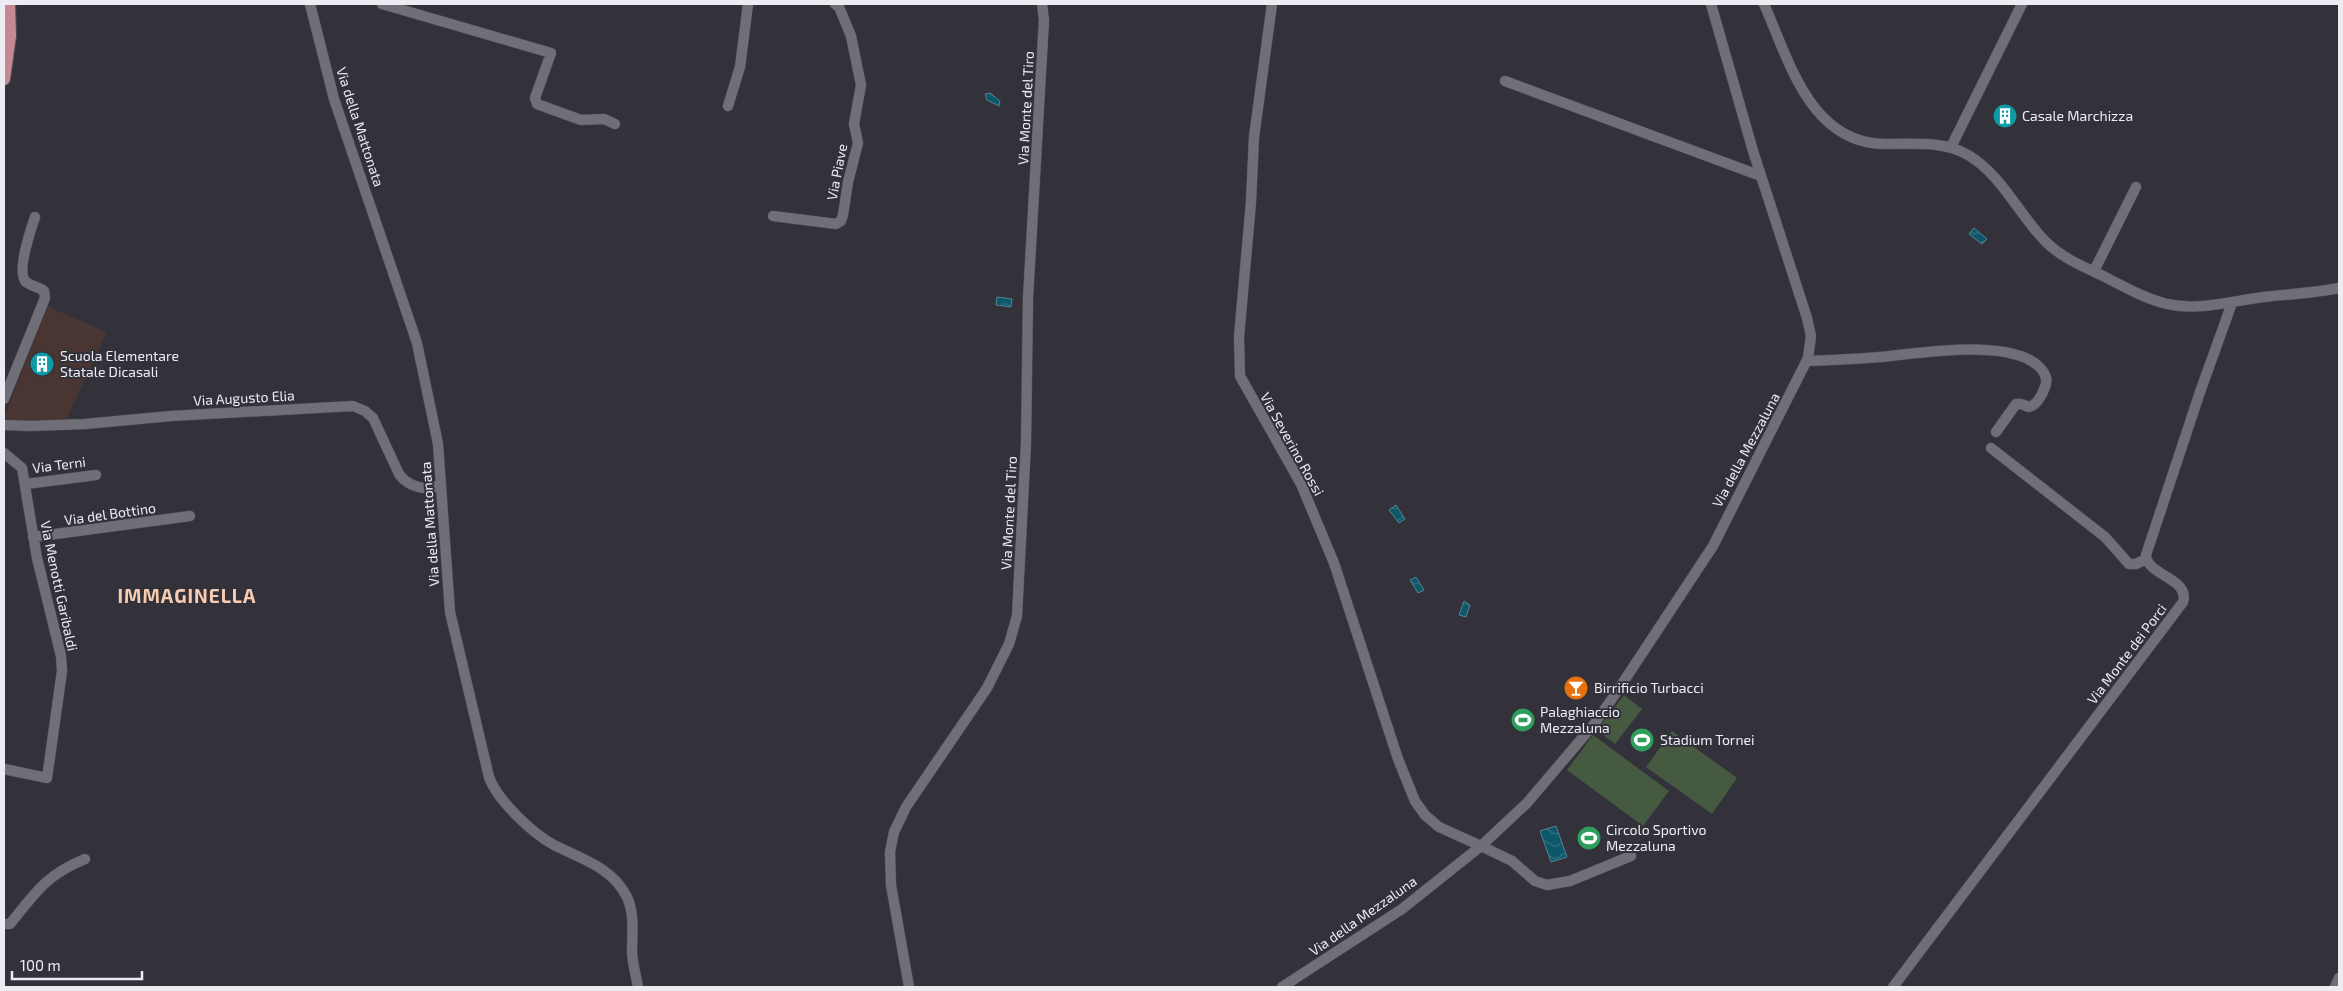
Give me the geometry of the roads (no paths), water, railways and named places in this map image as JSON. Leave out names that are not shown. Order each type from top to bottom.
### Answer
[{"type":"main road","points":[[4,79],[10,36],[9,4]]},
{"type":"street","name":"Via della Mattonata","points":[[310,4],[334,98],[417,343],[438,444],[450,612],[490,781],[501,798],[542,838],[592,862],[620,885],[632,912],[632,955],[638,987]]},
{"type":"street","points":[[382,4],[551,53],[535,98],[537,104],[581,120],[604,119],[615,124]]},
{"type":"street","points":[[728,106],[740,68],[748,4]]},
{"type":"street","name":"Via Piave","points":[[773,216],[832,224],[841,221],[843,215],[848,182],[858,143],[854,124],[861,85],[851,36],[839,7],[835,4]]},
{"type":"street","name":"Via Monte del Tiro","points":[[909,987],[891,885],[890,852],[894,832],[906,807],[987,688],[1009,644],[1017,616],[1026,434],[1028,298],[1044,20],[1042,4]]},
{"type":"street","name":"Via Severino Rossi","points":[[1272,4],[1254,137],[1239,337],[1240,372],[1244,384],[1298,476],[1331,555],[1345,592],[1398,759],[1415,801],[1439,827],[1481,846]]},
{"type":"street","name":"Via della Mezzaluna","points":[[1282,987],[1407,905],[1481,846],[1527,803],[1586,734],[1616,693],[1713,546],[1807,361],[1811,339],[1807,318],[1761,176],[1710,4]]},
{"type":"street","points":[[1764,4],[1801,90],[1817,112],[1834,127],[1856,139],[1871,143],[1934,144],[1951,147],[1971,157],[1990,173],[2048,244],[2094,272],[2139,294],[2166,304],[2197,306],[2232,303],[2339,288]]},
{"type":"street","points":[[1951,147],[2022,4]]},
{"type":"street","points":[[1505,81],[1761,176]]},
{"type":"street","points":[[2094,272],[2136,187]]},
{"type":"street","points":[[4,399],[45,298],[44,291],[26,282],[23,274],[26,250],[35,217]]},
{"type":"street","points":[[1991,448],[2104,537],[2129,564],[2136,564],[2146,558],[2148,547],[2200,392],[2232,303]]},
{"type":"street","points":[[1807,361],[1968,349],[1997,351],[2025,358],[2037,364],[2043,371],[2047,380],[2045,387],[2033,406],[2016,404],[1996,432]]},
{"type":"street","name":"Via Augusto Elia","points":[[4,425],[85,424],[171,416],[353,406],[366,411],[373,418],[399,474],[404,480],[424,488],[441,484]]},
{"type":"street","name":"Via Menotti Garibaldi","points":[[4,453],[22,468],[33,537],[61,656],[60,686],[54,713],[48,778],[4,769]]},
{"type":"street","name":"Via Terni","points":[[26,484],[96,475]]},
{"type":"street","name":"Via del Bottino","points":[[33,537],[190,516]]},
{"type":"street","name":"Via Monte dei Porci","points":[[1893,987],[2182,605],[2185,596],[2182,588],[2151,565],[2146,558]]},
{"type":"street","points":[[1481,846],[1512,861],[1535,881],[1547,885],[1570,881],[1631,856]]},
{"type":"street","points":[[4,924],[10,924],[44,882],[63,868],[85,859]]},
{"type":"street","points":[[2335,987],[2339,978]]},
{"type":"water","points":[[990,93],[1000,101],[999,106],[987,100],[985,94]]},
{"type":"water","points":[[1974,228],[1987,239],[1982,244],[1969,234]]},
{"type":"water","points":[[997,297],[1012,299],[1011,307],[996,305]]},
{"type":"water","points":[[1396,505],[1405,519],[1399,523],[1389,510]]},
{"type":"water","points":[[1416,577],[1424,590],[1418,593],[1410,580]]},
{"type":"water","points":[[1464,601],[1470,605],[1466,617],[1459,615]]},
{"type":"water","points":[[1556,826],[1567,857],[1551,862],[1540,831]]},
{"type":"place","name":"Casale Marchizza","points":[[2005,116]]},
{"type":"place","name":"Scuola Elementare Statale Dicasali","points":[[42,364]]},
{"type":"place","name":"Birrificio Turbacci","points":[[1576,688]]},
{"type":"place","name":"Palaghiaccio Mezzaluna","points":[[1523,720]]},
{"type":"place","name":"Stadium Tornei","points":[[1642,740]]},
{"type":"place","name":"Circolo Sportivo Mezzaluna","points":[[1589,838]]},
{"type":"district","name":"IMMAGINELLA","points":[[187,596]]}]
